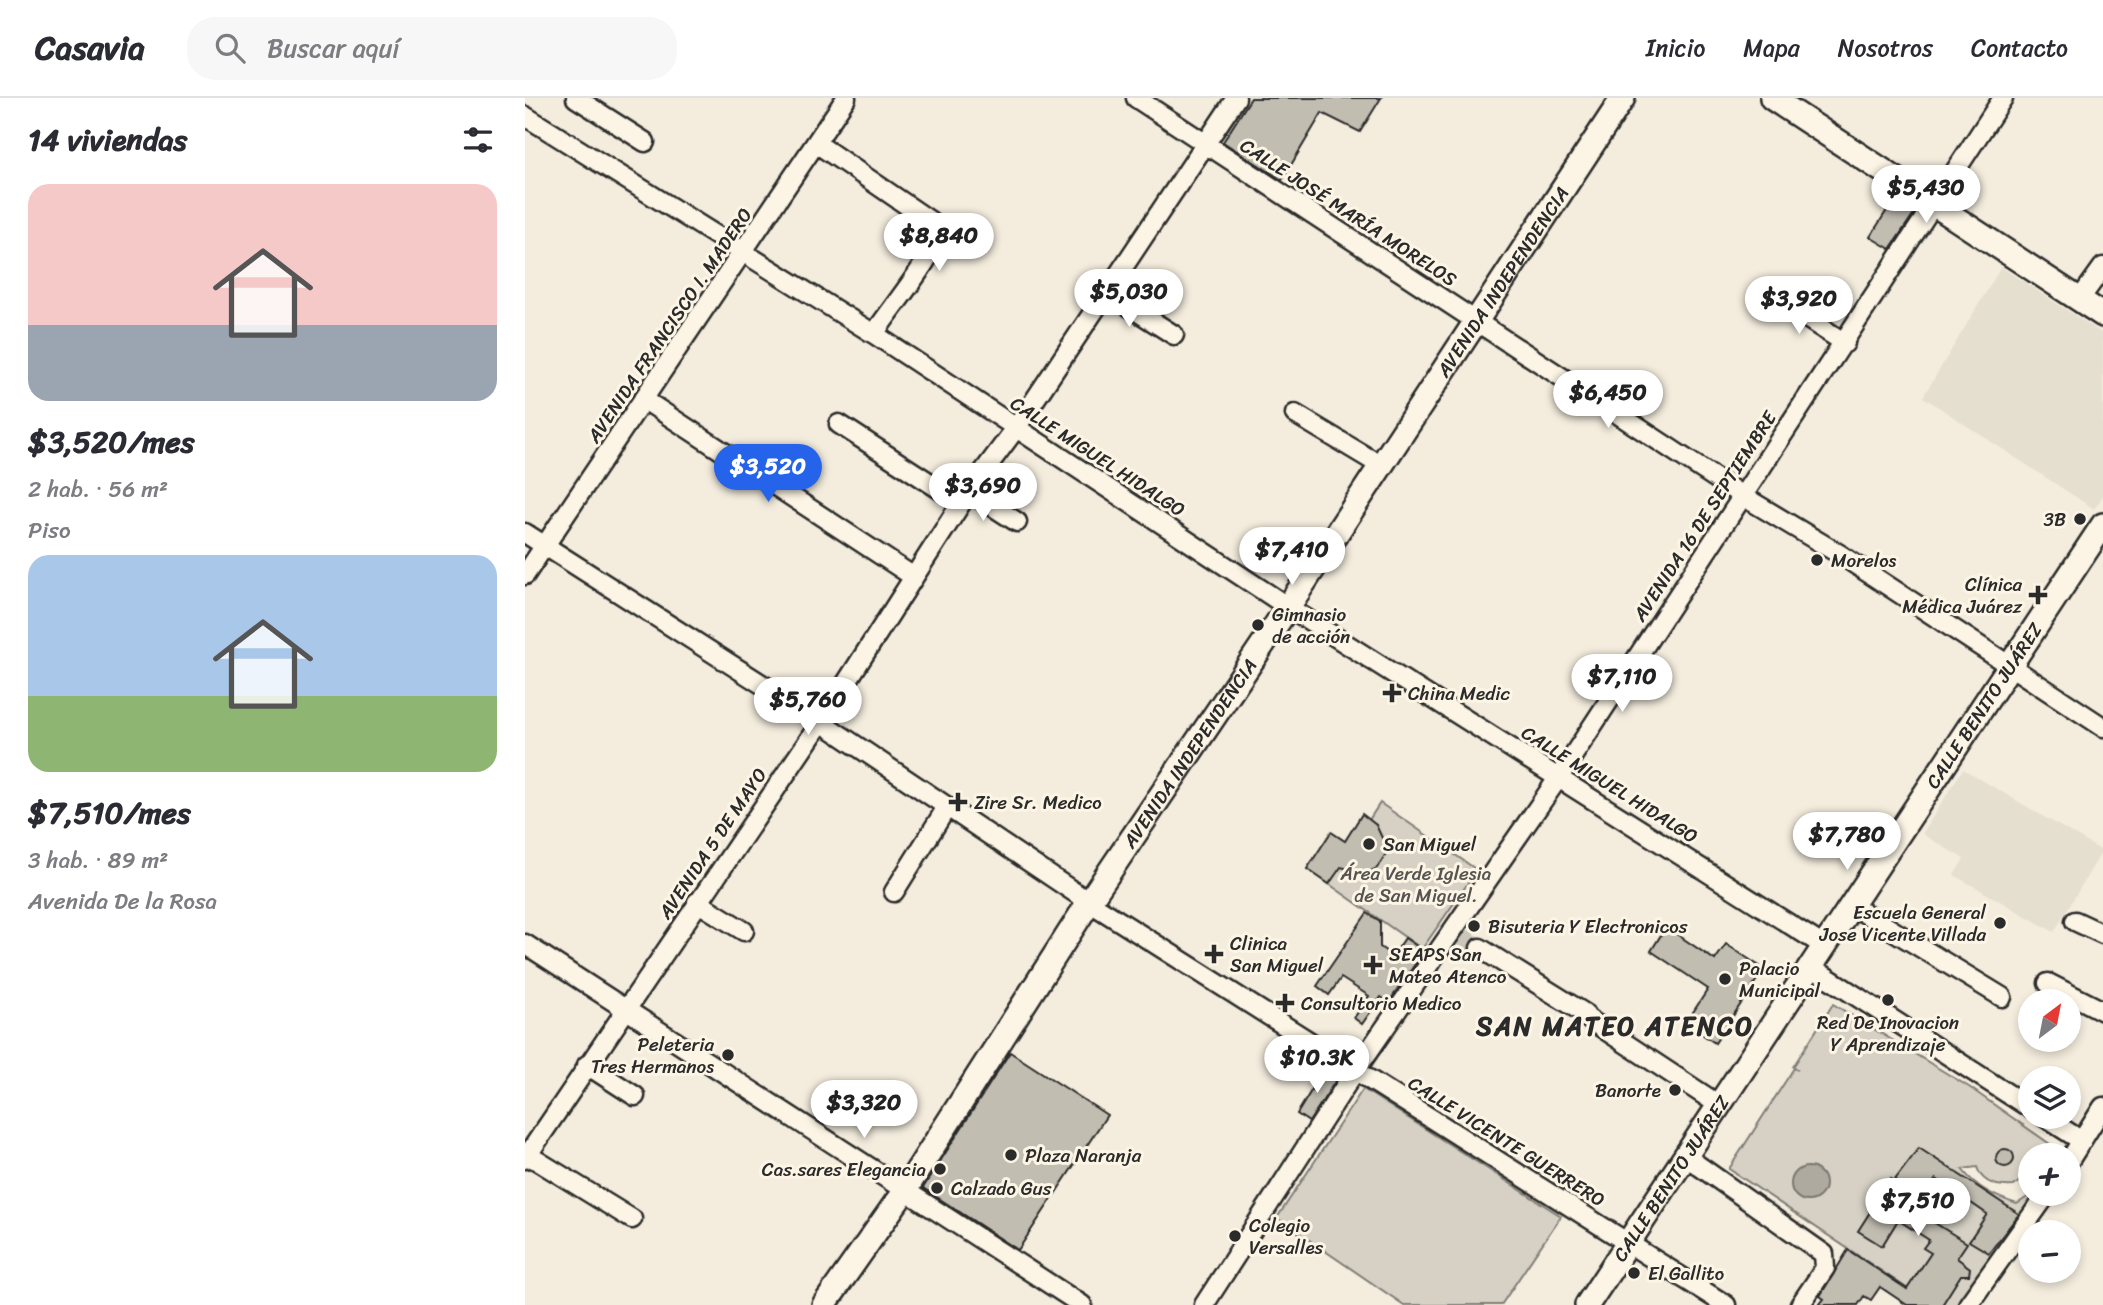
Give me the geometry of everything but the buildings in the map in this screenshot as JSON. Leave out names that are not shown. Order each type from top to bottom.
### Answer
[{"type":"main road","name":"AVENIDA INDEPENDENCIA","points":[[824,1305],[905,1190],[1089,902],[1288,607],[1623,98]]},
{"type":"main road","points":[[1773,98],[2103,314]]},
{"type":"main road","name":"CALLE BENITO JUÁREZ","points":[[1587,1305],[2103,524]]},
{"type":"street","points":[[576,98],[645,142]]},
{"type":"street","name":"AVENIDA FRANCISCO I. MADERO","points":[[525,575],[643,398],[745,253],[846,98]]},
{"type":"street","name":"CALLE JOSÉ MARÍA MORELOS","points":[[1136,98],[1476,318],[1741,495],[1841,555],[2103,727]]},
{"type":"street","name":"AVENIDA 5 DE MAYO","points":[[526,1157],[821,722],[965,497],[1016,428],[1104,291],[1236,98]]},
{"type":"street","name":"AVENIDA 16 DE SEPTIEMBRE","points":[[1204,1305],[1355,1071],[1456,933],[2003,98]]},
{"type":"street","name":"CALLE MIGUEL HIDALGO","points":[[525,116],[874,334],[1288,607],[1824,946]]},
{"type":"street","points":[[816,143],[930,221],[936,228],[937,239],[927,257],[874,334]]},
{"type":"street","points":[[2080,299],[2103,267]]},
{"type":"street","points":[[1104,291],[1174,335]]},
{"type":"street","points":[[1774,297],[1845,343]]},
{"type":"street","points":[[643,398],[914,577]]},
{"type":"street","points":[[1295,414],[1380,465]]},
{"type":"street","points":[[839,424],[965,497],[1017,522]]},
{"type":"street","name":"CALLE VICENTE GUERRERO","points":[[525,533],[821,722],[1089,902],[1227,986],[1355,1071],[1726,1305]]},
{"type":"street","points":[[894,892],[947,807]]},
{"type":"street","points":[[697,902],[744,931]]},
{"type":"street","points":[[1851,905],[2002,998]]},
{"type":"street","points":[[2075,920],[2103,934]]},
{"type":"street","points":[[525,944],[1081,1305]]},
{"type":"street","points":[[1480,948],[1584,1013],[1587,1018],[1719,1105]]},
{"type":"street","points":[[1811,967],[2018,1100]]},
{"type":"street","points":[[2048,983],[2103,1011]]},
{"type":"street","points":[[587,1065],[635,1096]]},
{"type":"street","points":[[2063,1129],[2082,1141],[2102,1111]]},
{"type":"street","points":[[1685,1156],[1824,1254],[1825,1268],[1800,1305]]},
{"type":"street","points":[[526,1157],[632,1219]]},
{"type":"street","points":[[1968,1305],[2038,1206]]},
{"type":"shaded area","points":[[2001,267],[2103,334],[2103,496],[2094,509],[1923,397]]},
{"type":"shaded area","points":[[1963,769],[2102,851],[2054,932],[1954,875],[1964,859],[1922,834]]},
{"type":"shaded area","points":[[1808,1167],[1820,1172],[1825,1184],[1820,1196],[1808,1201],[1796,1196],[1791,1184],[1796,1172]]},
{"type":"green space","name":"Área Verde Iglesia de San Miguel.","points":[[1380,803],[1477,870],[1422,949],[1329,884],[1340,866],[1348,870],[1363,870],[1388,840],[1383,840],[1369,820]]},
{"type":"green space","points":[[1833,1004],[1969,1087],[2018,1122],[2018,1129],[2029,1129],[2048,1143],[2018,1143],[2018,1182],[2014,1186],[2002,1186],[1987,1181],[1977,1167],[1962,1169],[1980,1187],[2018,1203],[2018,1206],[2026,1206],[1959,1305],[1932,1305],[1729,1169],[1794,1068],[1798,1070],[1793,1067]]},
{"type":"green space","points":[[1363,1089],[1561,1216],[1501,1305],[1404,1305],[1277,1218]]},
{"type":"tunnel","points":[[1459,935],[1480,948]]},
{"type":"place","name":"3B","points":[[2080,519]]},
{"type":"place","name":"Morelos","points":[[1817,560]]},
{"type":"place","name":"Clínica Médica Juárez","points":[[2038,595]]},
{"type":"place","name":"Gimnasio de acción","points":[[1258,625]]},
{"type":"place","name":"China Medic","points":[[1392,693]]},
{"type":"place","name":"Zire Sr. Medico","points":[[958,802]]},
{"type":"place","name":"San Miguel","points":[[1369,844]]},
{"type":"place","name":"Escuela General Jose Vicente Villada","points":[[2000,923]]},
{"type":"place","name":"Bisuteria Y Electronicos","points":[[1474,926]]},
{"type":"place","name":"Clinica San Miguel","points":[[1214,954]]},
{"type":"place","name":"SEAPS San Mateo Atenco","points":[[1373,965]]},
{"type":"place","name":"Palacio Municipal","points":[[1725,979]]},
{"type":"place","name":"Red De Inovacion Y Aprendizaje","points":[[1888,1000]]},
{"type":"place","name":"Consultorio Medico","points":[[1285,1003]]},
{"type":"place","name":"Peleteria Tres Hermanos","points":[[728,1055]]},
{"type":"place","name":"Banorte","points":[[1675,1090]]},
{"type":"place","name":"Plaza Naranja","points":[[1011,1155]]},
{"type":"place","name":"Cas.sares Elegancia","points":[[940,1169]]},
{"type":"place","name":"Calzado Gus","points":[[937,1188]]},
{"type":"place","name":"Colegio Versalles","points":[[1235,1236]]},
{"type":"place","name":"El Gallito","points":[[1634,1273]]},
{"type":"district","name":"SAN MATEO ATENCO","points":[[1615,1026]]}]
